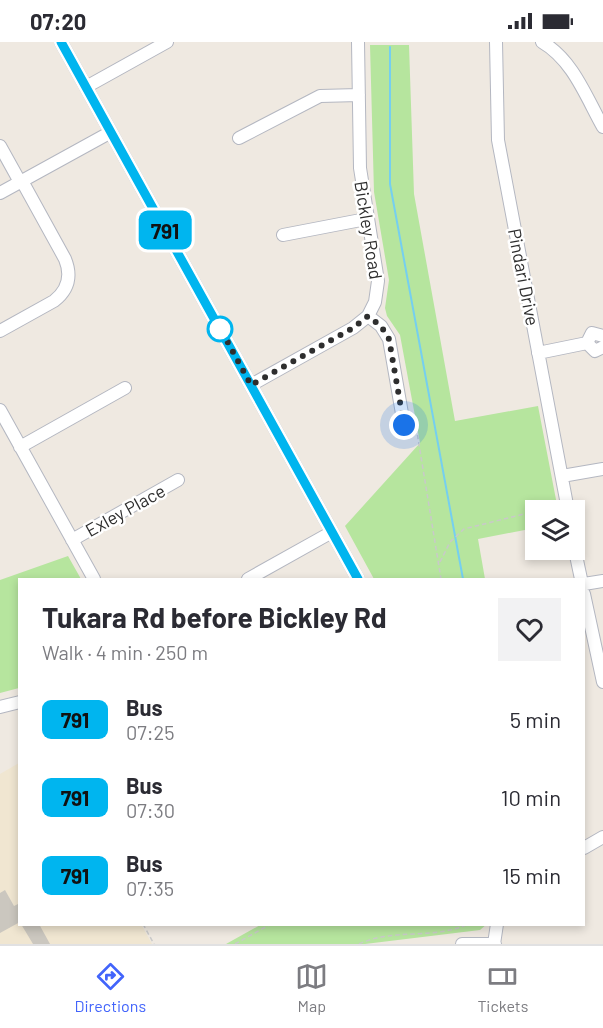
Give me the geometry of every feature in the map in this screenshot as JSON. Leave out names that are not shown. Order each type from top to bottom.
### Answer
[{"type":"street","points":[[61,42],[357,578]]},
{"type":"street","points":[[86,87],[167,42]]},
{"type":"street","name":"Bickley Road","points":[[358,42],[360,168],[366,219],[378,281],[375,302],[368,316]]},
{"type":"street","name":"Pindari Drive","points":[[496,42],[498,140],[562,476],[563,500]]},
{"type":"street","points":[[542,42],[555,50],[569,67],[603,127]]},
{"type":"street","points":[[239,138],[320,96],[359,95]]},
{"type":"street","points":[[0,193],[111,132]]},
{"type":"street","points":[[0,146],[65,259],[69,271],[70,290],[0,331]]},
{"type":"street","points":[[283,235],[366,219]]},
{"type":"street","points":[[251,385],[353,328],[368,316],[381,326],[389,339],[404,425]]},
{"type":"street","points":[[587,343],[592,333],[603,336]]},
{"type":"street","points":[[538,353],[587,343]]},
{"type":"street","points":[[587,343],[595,351],[603,347]]},
{"type":"street","points":[[20,447],[125,388]]},
{"type":"street","points":[[0,411],[93,578]]},
{"type":"street","points":[[562,476],[603,469]]},
{"type":"street","name":"Exley Place","points":[[72,540],[178,480]]},
{"type":"street","points":[[250,578],[332,532]]},
{"type":"street","points":[[577,560],[580,578]]},
{"type":"street","points":[[585,584],[603,581]]},
{"type":"street","points":[[585,599],[603,682]]},
{"type":"street","points":[[0,707],[18,702]]},
{"type":"street","points":[[585,848],[603,837]]},
{"type":"street","points":[[462,944],[495,944],[497,926]]},
{"type":"path","points":[[419,445],[441,578]]},
{"type":"path","points":[[439,563],[450,542],[464,529],[525,513]]},
{"type":"path","points":[[144,926],[154,944]]},
{"type":"path","points":[[235,944],[267,926]]},
{"type":"path","points":[[359,944],[387,937],[456,930],[464,926]]},
{"type":"shaded area","points":[[18,764],[18,926],[142,926],[152,944],[0,944],[0,774]]},
{"type":"green space","points":[[370,45],[409,45],[414,194],[455,421],[538,406],[556,500],[525,500],[525,530],[478,539],[485,578],[373,578],[345,526],[420,443],[400,335],[387,316],[385,308],[389,280],[374,192]]},
{"type":"green space","points":[[68,556],[80,578],[18,578],[18,688],[0,693],[0,580]]},
{"type":"green space","points":[[258,926],[485,926],[480,930],[365,944],[226,944]]},
{"type":"building","points":[[5,890],[14,906],[18,904],[18,923],[0,933],[0,893]]},
{"type":"building","points":[[22,926],[40,926],[50,944],[33,944]]},
{"type":"waterway","points":[[390,47],[390,184],[463,578]]},
{"type":"bus line","name":"791","points":[[61,42],[357,578]]},
{"type":"route","points":[[220,329],[219,326],[251,385],[353,328],[368,316],[381,326],[389,339],[404,425]]}]
